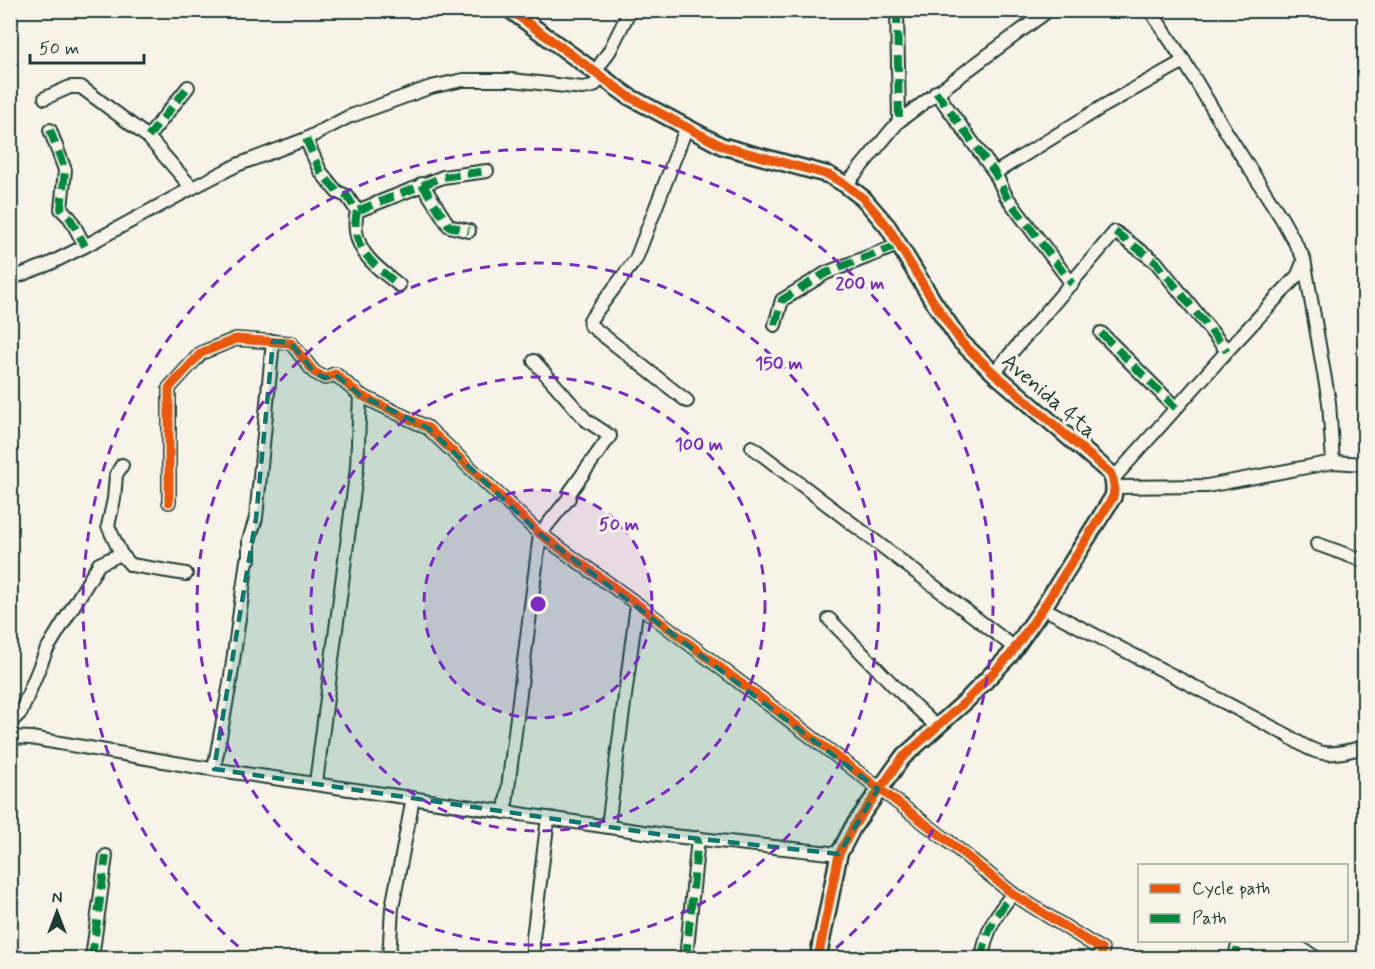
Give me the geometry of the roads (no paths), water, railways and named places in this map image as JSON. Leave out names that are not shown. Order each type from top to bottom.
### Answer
[{"type":"street","name":"Avenida 4ta","points":[[510,10],[628,96],[723,146],[829,175],[846,185],[864,200],[888,227],[961,342],[1110,473],[1114,483]]},
{"type":"street","points":[[10,279],[49,264],[85,246],[237,165],[306,139],[348,117],[431,87],[463,80],[512,80],[583,88],[592,86],[630,10]]},
{"type":"street","points":[[897,10],[899,121]]},
{"type":"street","points":[[846,185],[899,121],[1049,10]]},
{"type":"street","points":[[1150,10],[1282,219],[1304,259],[1329,402],[1333,462]]},
{"type":"street","points":[[995,173],[1102,107],[1184,61]]},
{"type":"street","points":[[45,98],[70,87],[81,87],[148,137],[192,188]]},
{"type":"street","points":[[148,137],[189,87]]},
{"type":"street","points":[[936,92],[995,173],[1006,196],[1072,284]]},
{"type":"street","points":[[687,126],[636,259],[590,320],[590,325],[687,401]]},
{"type":"street","points":[[50,130],[65,170],[61,208],[70,218],[85,246]]},
{"type":"street","points":[[306,139],[320,171],[337,192],[347,196],[357,211],[355,237],[375,267],[399,285]]},
{"type":"street","points":[[357,211],[443,177],[487,171]]},
{"type":"street","points":[[422,184],[449,226],[469,231]]},
{"type":"street","points":[[994,373],[1115,232],[1156,262],[1227,351]]},
{"type":"street","points":[[775,326],[782,300],[826,273],[898,246]]},
{"type":"street","points":[[818,958],[839,854],[853,827],[878,789],[902,758],[989,679],[1015,648],[1113,497],[1114,483],[1176,408],[1298,275],[1304,259]]},
{"type":"street","points":[[1101,333],[1176,408]]},
{"type":"street","points":[[169,502],[168,388],[201,353],[237,339],[291,343],[314,372],[325,378],[335,374],[360,395],[428,429],[540,534],[637,604],[948,841],[1013,894],[1102,950],[1101,958]]},
{"type":"street","points":[[214,769],[230,683],[245,571],[249,559],[249,540],[256,519],[273,341]]},
{"type":"street","points":[[505,812],[540,534],[569,498],[570,492],[610,436],[586,420],[534,361]]},
{"type":"street","points":[[316,783],[357,467],[360,395]]},
{"type":"street","points":[[753,447],[1015,648]]},
{"type":"street","points":[[1114,483],[1207,486],[1333,462],[1365,464]]},
{"type":"street","points":[[122,465],[116,475],[108,526],[121,554],[130,565],[186,574]]},
{"type":"street","points":[[1317,544],[1365,561]]},
{"type":"street","points":[[10,723],[21,712],[46,651],[99,564],[121,554]]},
{"type":"street","points":[[608,826],[637,604]]},
{"type":"street","points":[[1043,608],[1287,735],[1307,749],[1326,754],[1365,747]]},
{"type":"street","points":[[829,619],[937,727]]},
{"type":"street","points":[[10,737],[31,738],[214,769],[664,835],[839,854]]},
{"type":"street","points":[[389,958],[392,908],[413,798]]},
{"type":"street","points":[[533,958],[533,938],[548,818]]},
{"type":"street","points":[[686,958],[698,838]]},
{"type":"street","points":[[92,958],[106,856]]},
{"type":"street","points":[[982,958],[985,939],[991,923],[999,909],[1013,894]]},
{"type":"street","points":[[1235,958],[1237,948],[1256,950],[1285,943],[1301,948],[1316,958]]}]
